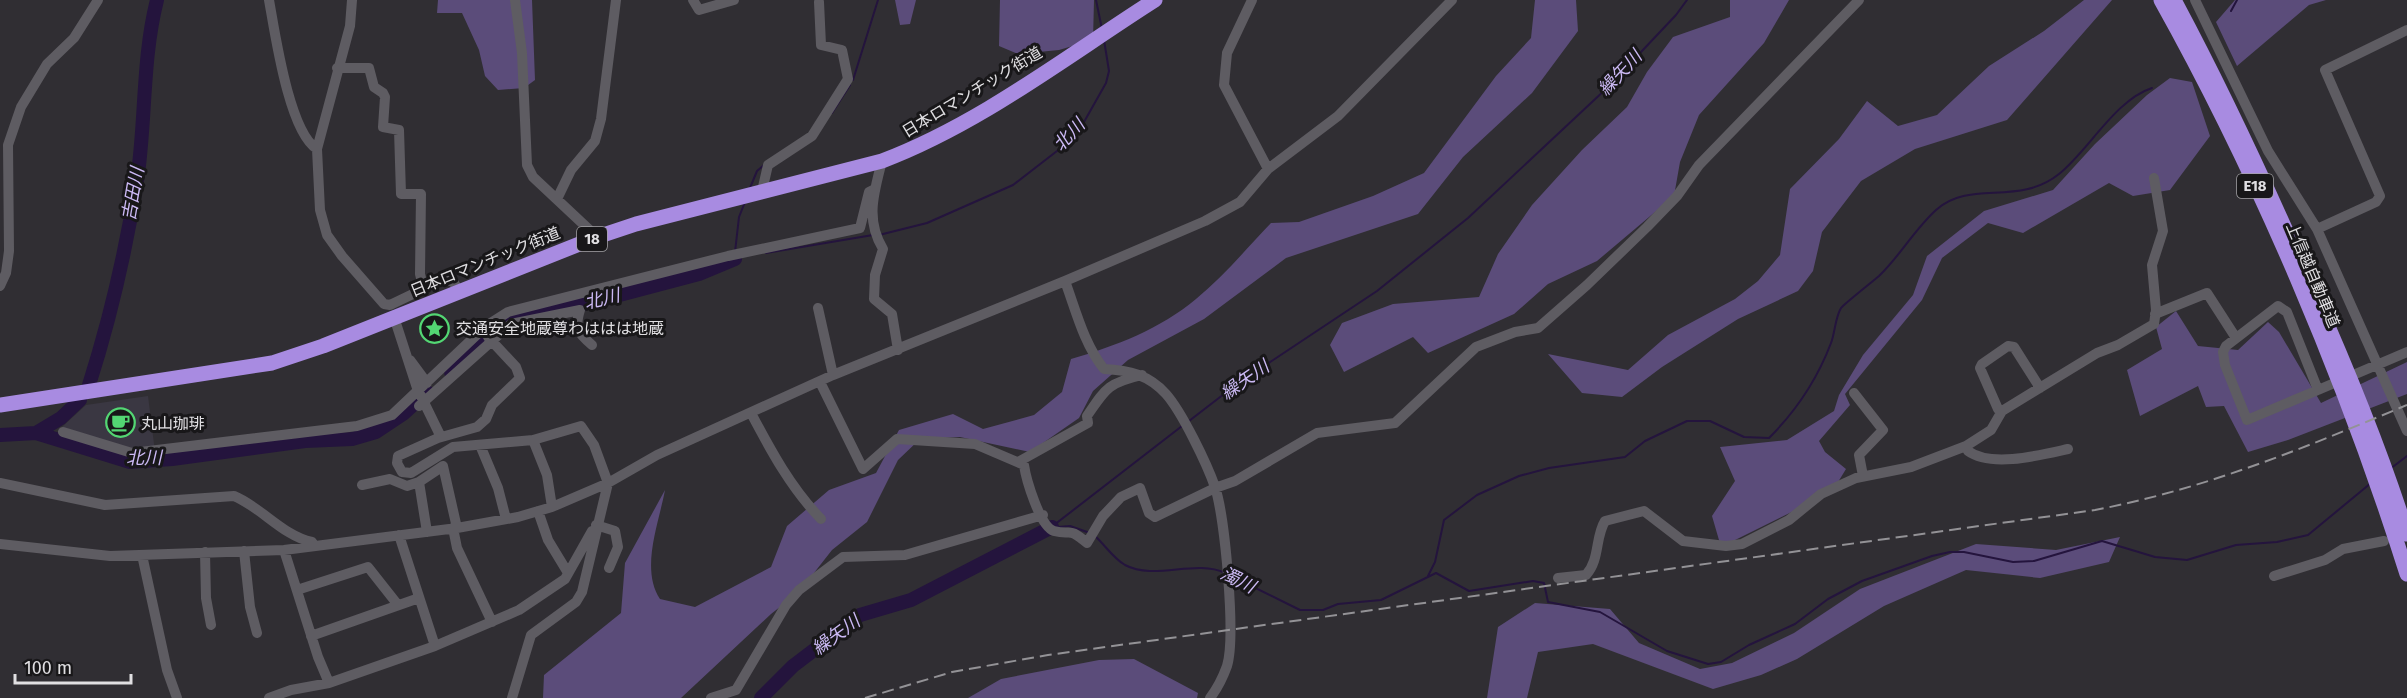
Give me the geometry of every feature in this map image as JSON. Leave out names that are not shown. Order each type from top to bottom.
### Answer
[{"type":"highway","name":"日本ロマンチック街道","points":[[0,405],[272,363],[323,346],[597,237],[762,191],[882,161],[919,147],[957,125],[1155,0]]},
{"type":"highway","name":"上信越自動車道","points":[[2161,0],[2254,185],[2342,375]]},
{"type":"highway","name":"上信越自動車道","points":[[2174,0],[2265,180],[2396,519],[2407,574]]},
{"type":"highway","name":"上信越自動車道","points":[[2396,519],[2407,534]]},
{"type":"street","points":[[0,286],[6,273],[9,250],[8,145],[18,117],[42,72],[74,38],[98,0]]},
{"type":"street","points":[[269,0],[291,100],[307,143],[317,149]]},
{"type":"street","points":[[352,0],[350,26],[317,149],[320,210],[327,235],[342,256],[384,304],[390,305],[440,280],[453,281],[459,292]]},
{"type":"street","points":[[515,0],[522,53],[527,165],[533,177],[597,237]]},
{"type":"street","points":[[557,199],[571,170],[595,141],[601,119],[616,0]]},
{"type":"street","points":[[693,0],[699,10],[734,0]]},
{"type":"street","points":[[1252,0],[1227,53],[1224,85],[1268,170]]},
{"type":"street","points":[[0,544],[74,554],[142,555],[284,550],[455,528],[506,519],[552,507],[608,483],[657,455],[833,375],[1205,222],[1240,202],[1268,170],[1338,116],[1452,0]]},
{"type":"street","points":[[711,698],[736,690],[786,605],[799,590],[843,557],[853,554],[875,558],[905,555],[1047,524],[1074,531],[1087,543],[1103,516],[1120,497],[1140,488],[1149,513],[1155,517],[1215,488],[1235,481],[1317,432],[1395,423],[1476,347],[1515,332],[1538,328],[1587,285],[1677,196],[1699,165],[1859,0]]},
{"type":"street","points":[[2195,0],[2268,151],[2317,229],[2406,429]]},
{"type":"street","points":[[762,191],[768,165],[812,136],[848,79],[842,50],[821,45],[819,2]]},
{"type":"street","points":[[2317,229],[2376,202],[2380,196],[2325,70],[2407,30]]},
{"type":"street","points":[[337,68],[369,68],[374,87],[385,97],[383,127],[399,130],[401,194],[421,194],[420,274],[424,290]]},
{"type":"street","points":[[882,161],[870,208],[877,239],[883,249],[875,275],[874,299],[892,314],[898,350]]},
{"type":"street","points":[[1558,578],[1586,575],[1593,568],[1601,527],[1605,521],[1644,511],[1683,541],[1733,546],[1742,544],[1777,526],[1821,494],[1863,476],[1911,467],[1966,446],[1991,430],[2002,411],[2154,324],[2152,266],[2163,231],[2154,178]]},
{"type":"street","points":[[63,432],[132,453],[357,426],[392,415],[482,330],[508,312],[728,256],[860,228],[869,192],[875,189]]},
{"type":"street","points":[[1065,281],[1087,339],[1104,369],[1130,370],[1142,375],[1167,394],[1192,438],[1215,488],[1226,539],[1230,646],[1227,665],[1210,698]]},
{"type":"street","points":[[2155,314],[2207,293],[2236,339]]},
{"type":"street","points":[[818,308],[833,375]]},
{"type":"street","points":[[2318,390],[2284,308],[2273,308],[2226,346],[2222,357],[2247,420],[2379,365],[2407,352]]},
{"type":"street","points":[[422,407],[511,324],[580,310],[575,325],[578,334],[592,345]]},
{"type":"street","points":[[394,317],[422,407],[439,433],[438,438]]},
{"type":"street","points":[[482,330],[516,368],[520,378],[492,405],[486,419],[477,427],[438,438],[398,456],[397,463],[402,472],[411,473],[453,447],[533,440],[581,426],[594,445],[608,483],[607,496],[596,525],[582,592],[576,602],[531,635],[512,698]]},
{"type":"street","points":[[2002,411],[1998,410],[1980,368],[1982,364],[2008,346],[2014,347],[2040,388]]},
{"type":"street","points":[[407,358],[414,362],[427,383]]},
{"type":"street","points":[[1018,462],[1088,423],[1087,416],[1117,381],[1142,375]]},
{"type":"street","points":[[820,382],[863,469],[897,440],[912,438],[975,444],[1024,465],[1034,500],[1047,524]]},
{"type":"street","points":[[1854,393],[1884,430],[1859,455],[1863,476]]},
{"type":"street","points":[[751,413],[776,460],[802,499],[821,519]]},
{"type":"street","points":[[533,440],[547,475],[552,507]]},
{"type":"street","points":[[480,445],[498,488],[506,519]]},
{"type":"street","points":[[1966,446],[1968,451],[1981,458],[2014,459],[2068,449]]},
{"type":"street","points":[[362,485],[390,479],[407,486],[419,483],[443,466],[457,548],[492,622]]},
{"type":"street","points":[[0,483],[105,505],[234,496],[248,502],[301,540],[318,544]]},
{"type":"street","points":[[419,483],[427,532]]},
{"type":"street","points":[[538,511],[548,540],[568,573]]},
{"type":"street","points":[[596,525],[615,531],[618,547],[609,568]]},
{"type":"street","points":[[269,698],[291,690],[328,683],[435,646],[519,610],[565,579],[596,525]]},
{"type":"street","points":[[399,535],[435,646]]},
{"type":"street","points":[[2274,576],[2325,560],[2343,549],[2384,540]]},
{"type":"street","points":[[284,550],[328,683]]},
{"type":"street","points":[[244,551],[250,607],[257,633]]},
{"type":"street","points":[[206,552],[206,598],[211,625]]},
{"type":"street","points":[[142,555],[167,670],[177,698]]},
{"type":"street","points":[[297,590],[368,567],[398,605]]},
{"type":"street","points":[[311,636],[419,598]]},
{"type":"shaded area","points":[[438,0],[532,0],[535,80],[524,88],[498,90],[485,76],[479,50],[462,13],[437,13]]},
{"type":"shaded area","points":[[895,0],[916,0],[910,24],[900,25]]},
{"type":"shaded area","points":[[1000,0],[1094,0],[1093,40],[1059,50],[1018,54],[999,46]]},
{"type":"shaded area","points":[[1535,0],[1576,0],[1578,31],[1532,93],[1463,157],[1418,214],[1286,258],[1204,319],[1128,360],[1093,391],[1079,418],[1030,452],[960,437],[920,439],[898,460],[867,522],[832,550],[799,592],[771,614],[681,698],[543,698],[544,675],[621,613],[625,563],[665,490],[651,560],[654,587],[660,599],[695,607],[771,567],[787,526],[829,490],[876,473],[899,430],[953,414],[983,429],[1034,415],[1062,392],[1071,359],[1137,335],[1182,310],[1216,281],[1271,223],[1299,222],[1373,196],[1424,173],[1496,76],[1531,38]]},
{"type":"shaded area","points":[[1730,0],[1789,0],[1764,43],[1699,115],[1680,162],[1674,196],[1597,261],[1548,284],[1514,314],[1428,353],[1413,337],[1344,372],[1330,345],[1342,323],[1393,304],[1479,297],[1498,254],[1532,205],[1582,150],[1627,107],[1647,72],[1673,37],[1730,17]]},
{"type":"shaded area","points":[[2084,0],[2112,0],[2007,120],[1915,149],[1861,181],[1822,232],[1813,271],[1798,291],[1738,319],[1662,367],[1622,397],[1582,393],[1548,354],[1628,370],[1668,335],[1735,299],[1758,281],[1780,255],[1790,189],[1839,139],[1867,101],[1898,126],[1937,115],[1989,66],[2044,31]]},
{"type":"shaded area","points":[[2235,0],[2326,0],[2309,5],[2237,66],[2216,22]]},
{"type":"shaded area","points":[[2170,78],[2192,82],[2210,136],[2170,190],[2133,196],[2109,183],[2023,233],[1988,223],[1942,258],[1922,300],[1845,394],[1850,405],[1819,441],[1825,452],[1846,469],[1832,492],[1721,547],[1712,516],[1735,481],[1720,447],[1787,440],[1834,411],[1839,395],[1863,355],[1913,295],[1927,256],[1984,211],[2053,190],[2095,144],[2147,95]]},
{"type":"shaded area","points":[[2176,311],[2198,346],[2238,350],[2268,322],[2279,332],[2321,403],[2407,362],[2407,394],[2288,440],[2248,452],[2224,406],[2206,407],[2198,386],[2140,416],[2127,370],[2162,349],[2156,327]]},
{"type":"shaded area","points":[[148,396],[155,452],[146,454],[62,427],[86,405]]},
{"type":"shaded area","points":[[2120,537],[2109,562],[2040,578],[1966,570],[1884,606],[1797,659],[1761,675],[1713,689],[1593,644],[1538,652],[1527,698],[1487,698],[1498,627],[1535,603],[1610,609],[1639,643],[1700,669],[1732,663],[1794,633],[1860,589],[1976,544],[2056,550]]},
{"type":"shaded area","points":[[1134,659],[1198,693],[1197,698],[968,698],[1001,679],[1099,660]]},
{"type":"waterway","name":"吉田川","points":[[89,385],[111,310],[133,207],[140,158],[146,67],[157,0]]},
{"type":"waterway","points":[[853,80],[878,0]]},
{"type":"waterway","name":"北川","points":[[1096,0],[1102,29]]},
{"type":"waterway","name":"繰矢川","points":[[1189,421],[1237,384],[1377,291],[1468,218],[1607,88],[1676,15],[1687,0]]},
{"type":"waterway","points":[[2231,11],[2237,0]]},
{"type":"waterway","name":"北川","points":[[879,235],[927,223],[1013,185],[1057,151],[1084,122],[1106,83],[1109,71],[1104,40]]},
{"type":"waterway","points":[[832,113],[850,85]]},
{"type":"waterway","points":[[1428,576],[1435,562],[1444,520],[1477,495],[1519,476],[1549,468],[1625,457],[1645,441],[1687,421],[1710,421],[1744,437],[1769,438],[1789,417],[1813,382],[1831,343],[1841,308],[1887,268],[1936,210],[1949,201],[1964,196],[2011,192],[2043,184],[2070,164],[2126,103],[2152,88]]},
{"type":"waterway","points":[[750,188],[757,171],[764,165]]},
{"type":"waterway","points":[[735,252],[739,217],[745,202]]},
{"type":"waterway","name":"北川","points":[[766,253],[873,235]]},
{"type":"waterway","name":"北川","points":[[451,372],[500,325],[524,314],[593,302],[699,274],[735,259]]},
{"type":"waterway","name":"北川","points":[[0,435],[36,433],[130,462],[172,459],[305,441],[352,439],[376,432],[403,414],[427,392]]},
{"type":"waterway","name":"吉田川","points":[[36,433],[61,418],[80,400]]},
{"type":"waterway","name":"繰矢川","points":[[1054,525],[1182,426]]},
{"type":"waterway","points":[[2390,469],[2407,456]]},
{"type":"waterway","points":[[1233,577],[1300,610],[1323,610],[1338,604],[1381,600],[1436,573],[1469,591],[1533,581],[1544,583],[1548,602],[1600,612],[1667,651],[1708,664],[1721,662],[1749,645],[1795,624],[1828,599],[1862,581],[1932,556],[1964,552],[2013,562],[2034,561],[2102,541],[2155,557],[2187,560],[2236,545],[2277,542],[2308,535],[2371,483]]},
{"type":"waterway","name":"濁川","points":[[1058,527],[1070,526],[1090,533]]},
{"type":"waterway","name":"繰矢川","points":[[761,698],[793,666],[860,615],[911,600],[1052,527]]},
{"type":"waterway","name":"濁川","points":[[1095,536],[1121,562],[1137,569],[1162,571],[1201,568],[1225,573]]},
{"type":"railway","points":[[865,698],[952,672],[1048,655],[2095,510],[2176,491],[2254,466],[2407,405]]},
{"type":"place","name":"交通安全地蔵尊わははは地蔵","points":[[435,328]]},
{"type":"place","name":"丸山珈琲","points":[[120,423]]}]
